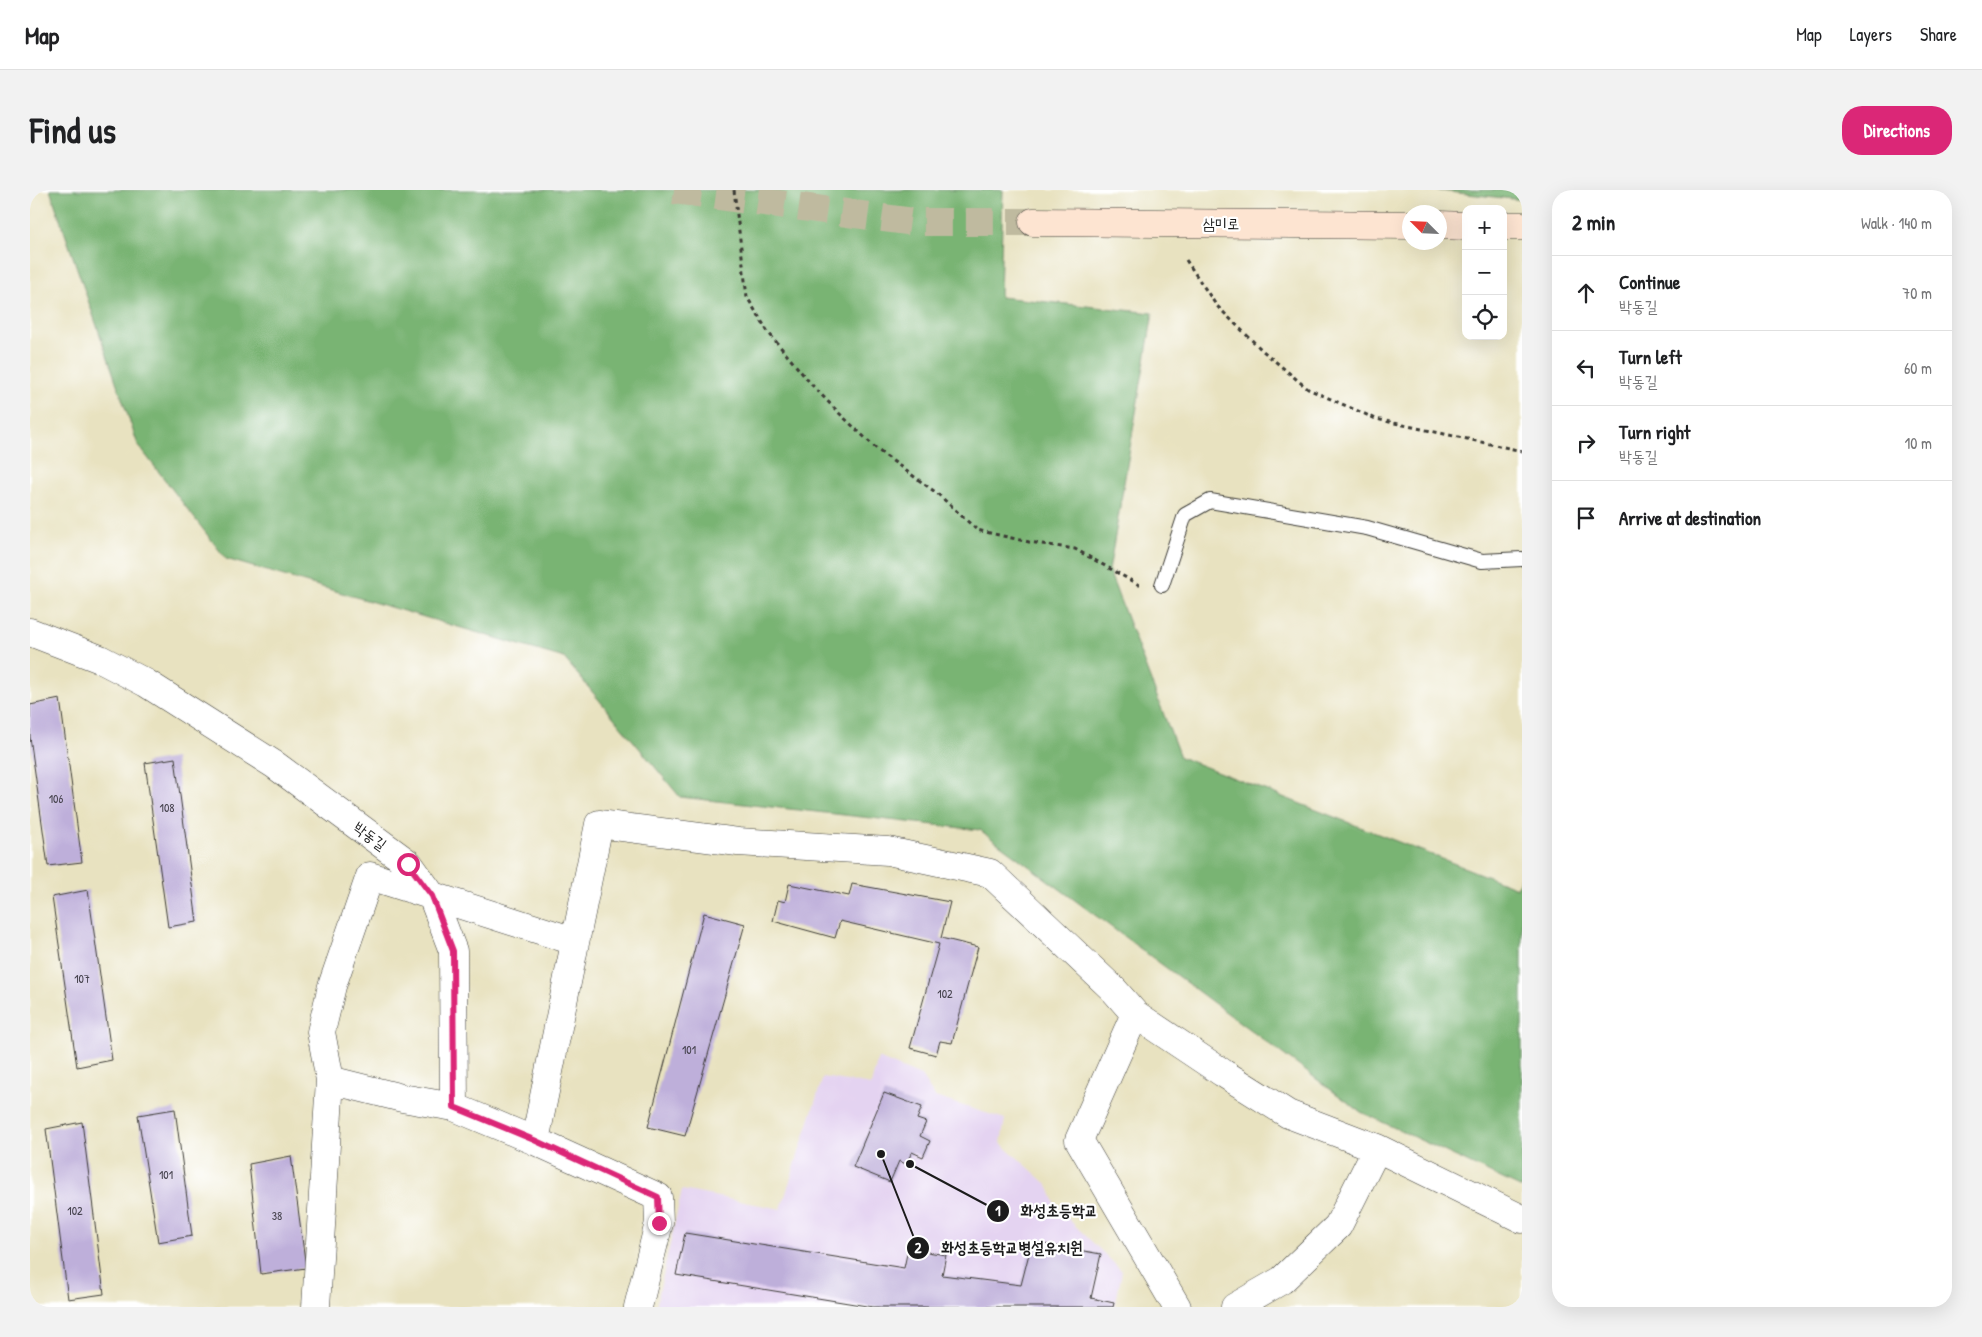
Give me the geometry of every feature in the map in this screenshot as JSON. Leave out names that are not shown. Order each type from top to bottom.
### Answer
[{"type":"street","name":"삼미로","points":[[1033,222],[1402,225]]},
{"type":"street","points":[[1447,225],[1462,226]]},
{"type":"street","points":[[1507,226],[1522,226]]},
{"type":"street","name":"박동길","points":[[30,632],[100,658],[146,683],[275,765],[408,864],[432,896],[453,951],[454,1107]]},
{"type":"street","points":[[534,1140],[599,824],[738,842],[888,851],[990,873],[1114,990],[1135,1014],[1288,1114],[1377,1148],[1522,1219]]},
{"type":"street","points":[[316,1307],[330,1080],[320,1032],[332,986],[370,876],[574,941]]},
{"type":"street","points":[[1135,1014],[1079,1140],[1177,1307]]},
{"type":"street","points":[[330,1080],[402,1098],[454,1107],[534,1140],[658,1197],[659,1223],[638,1307]]},
{"type":"street","points":[[1235,1307],[1282,1280],[1338,1226],[1377,1148]]},
{"type":"lane","points":[[1162,585],[1185,514],[1210,501],[1367,528],[1482,561],[1522,560]]},
{"type":"path","points":[[734,190],[747,297],[768,332],[810,384],[879,451],[938,494],[977,530],[1029,542],[1076,549],[1139,586],[1162,585]]},
{"type":"path","points":[[1186,260],[1216,305],[1263,350],[1308,389],[1376,419],[1522,451]]},
{"type":"shaded area","points":[[878,1058],[921,1076],[935,1097],[1005,1119],[1001,1143],[1048,1185],[1057,1208],[1122,1271],[1115,1307],[656,1307],[682,1190],[781,1209],[823,1077],[871,1085]]},
{"type":"green space","points":[[50,190],[1003,190],[1000,297],[1153,313],[1109,571],[1180,757],[1517,888],[1522,875],[1522,1188],[1361,1112],[980,830],[680,797],[564,658],[226,559],[138,445]]},
{"type":"green space","points":[[1431,190],[1522,190],[1522,200]]},
{"type":"building","points":[[60,699],[82,862],[48,866],[30,737],[30,705]]},
{"type":"building","points":[[175,758],[197,922],[168,927],[145,763]]},
{"type":"building","points":[[789,884],[849,896],[852,884],[950,902],[941,938],[978,947],[952,1043],[940,1041],[936,1055],[910,1048],[939,944],[840,921],[835,938],[773,921],[778,900],[785,902]]},
{"type":"building","points":[[88,890],[112,1060],[77,1067],[52,897]]},
{"type":"building","points":[[704,913],[745,924],[685,1136],[648,1127]]},
{"type":"building","points":[[884,1093],[922,1107],[917,1119],[926,1122],[920,1136],[930,1141],[923,1157],[912,1152],[906,1164],[899,1161],[890,1182],[853,1167]]},
{"type":"building","points":[[175,1109],[192,1236],[158,1242],[138,1115]]},
{"type":"building","points":[[82,1122],[104,1294],[68,1299],[46,1129]]},
{"type":"building","points":[[291,1156],[306,1268],[261,1274],[249,1164]]},
{"type":"building","points":[[685,1233],[904,1268],[908,1249],[946,1255],[942,1275],[1021,1285],[1032,1242],[1101,1254],[1091,1298],[1114,1303],[1113,1307],[873,1307],[676,1275]]},
{"type":"tunnel","points":[[674,190],[914,222],[1033,222]]},
{"type":"place","name":"화성초등학교병설유치원","points":[[881,1154]]},
{"type":"place","name":"화성초등학교","points":[[910,1164]]},
{"type":"route","points":[[408,864],[432,896],[453,951],[454,1107],[534,1140],[658,1197],[659,1223]]}]
